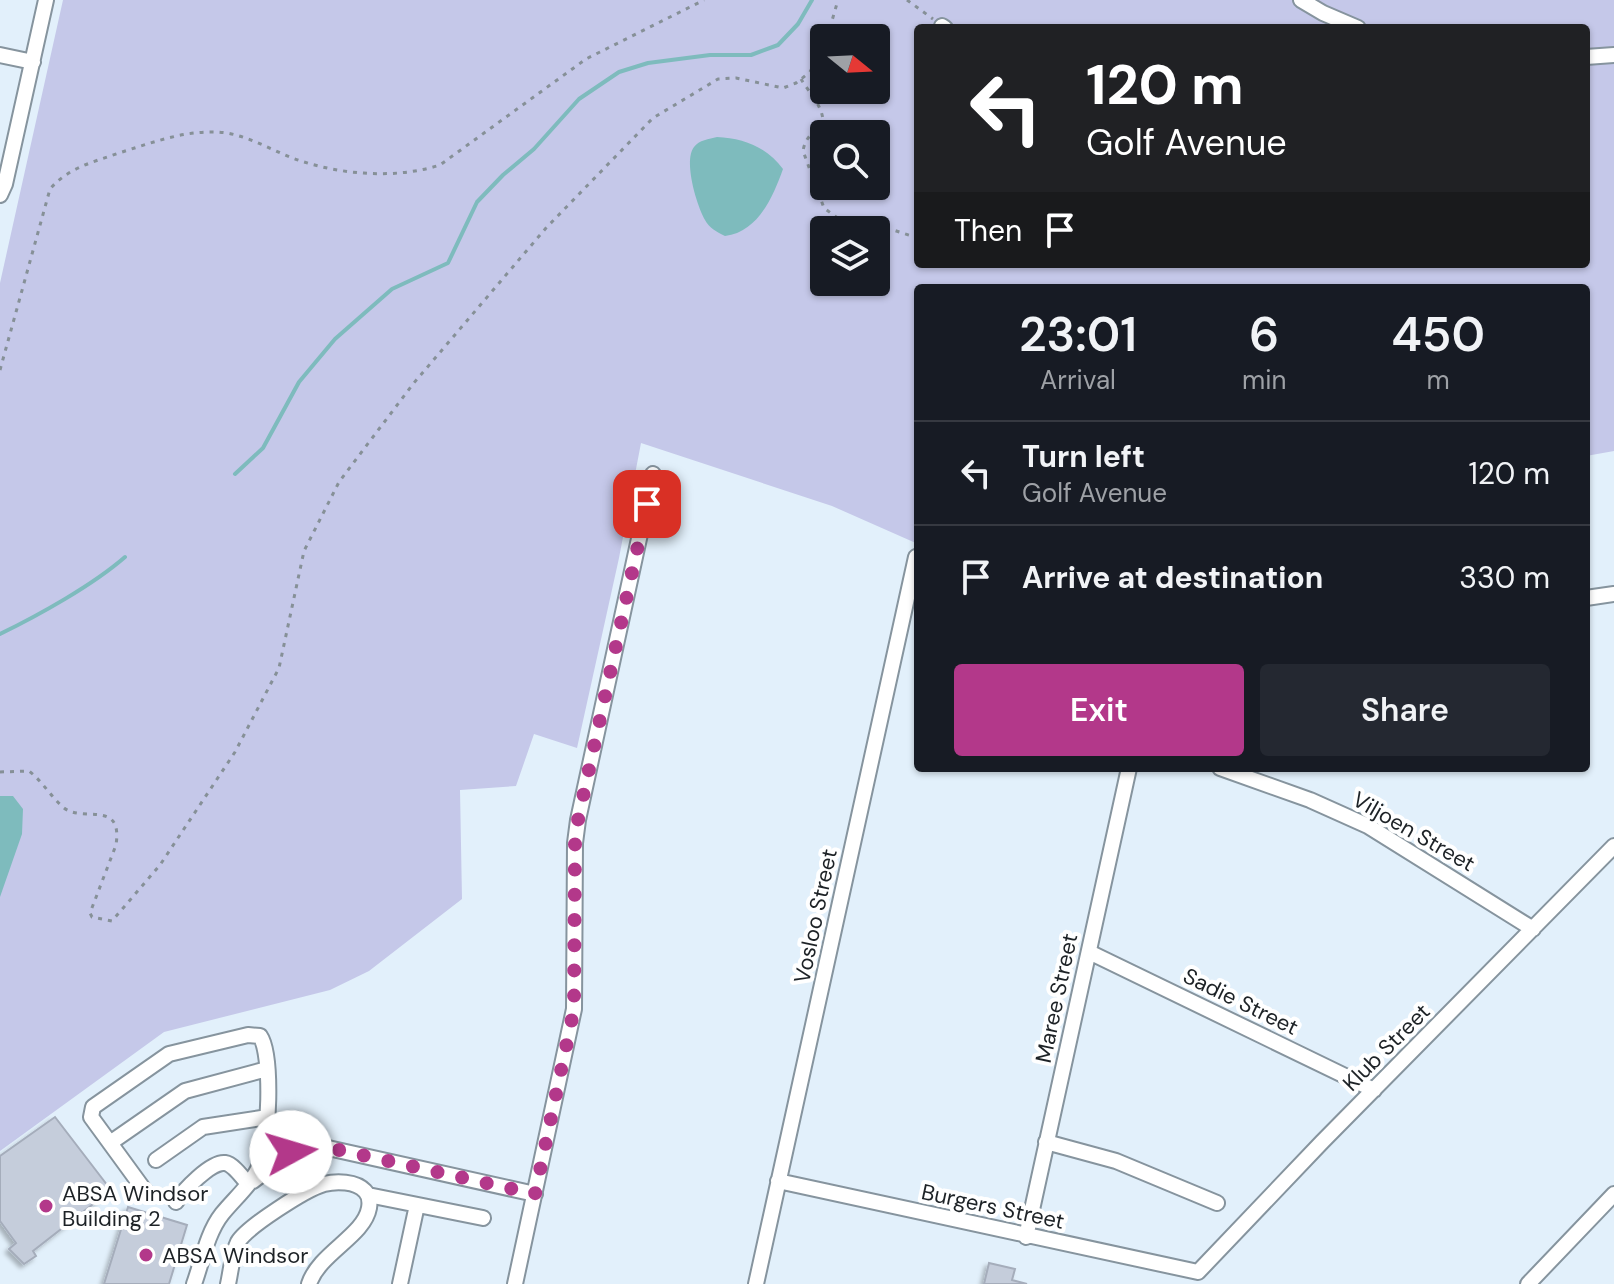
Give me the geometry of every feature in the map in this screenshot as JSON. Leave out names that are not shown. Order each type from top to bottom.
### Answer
[{"type":"street","points":[[0,195],[46,0]]},
{"type":"street","points":[[1301,0],[1349,24]]},
{"type":"street","points":[[0,55],[33,62]]},
{"type":"street","points":[[1590,57],[1614,55]]},
{"type":"street","points":[[515,1284],[574,1009],[575,843],[578,820],[653,474]]},
{"type":"street","name":"Vosloo Street","points":[[756,1284],[914,566]]},
{"type":"street","points":[[1590,597],[1614,594]]},
{"type":"street","name":"Maree Street","points":[[1026,1237],[1128,772]]},
{"type":"street","name":"Viljoen Street","points":[[1231,772],[1310,800],[1368,826],[1533,929]]},
{"type":"street","name":"Klub Street","points":[[1199,1278],[1374,1090],[1614,846]]},
{"type":"street","name":"Sadie Street","points":[[1089,952],[1374,1090]]},
{"type":"street","points":[[145,1191],[91,1117],[93,1107],[169,1054],[256,1034],[263,1040],[267,1069],[268,1117],[260,1164],[216,1223],[194,1284]]},
{"type":"street","points":[[110,1143],[185,1091],[267,1069]]},
{"type":"street","points":[[156,1160],[203,1127],[268,1117]]},
{"type":"street","points":[[1046,1142],[1116,1161],[1217,1203]]},
{"type":"street","points":[[248,1184],[291,1152],[310,1144],[535,1194]]},
{"type":"street","points":[[176,1202],[212,1166],[223,1163],[230,1165],[248,1184]]},
{"type":"street","name":"Burgers Street","points":[[778,1181],[1199,1278]]},
{"type":"street","points":[[228,1284],[237,1244],[248,1229],[322,1185],[342,1182],[362,1187],[368,1195],[370,1208],[363,1221],[318,1264],[309,1284]]},
{"type":"street","points":[[1528,1284],[1614,1194]]},
{"type":"street","points":[[368,1195],[483,1218]]},
{"type":"street","points":[[400,1284],[417,1205]]},
{"type":"path","points":[[0,370],[50,189],[61,175],[163,139],[199,132],[242,137],[299,161],[332,169],[378,173],[419,171],[440,165],[586,59],[704,0]]},
{"type":"path","points":[[831,24],[838,0]]},
{"type":"path","points":[[907,0],[940,24]]},
{"type":"path","points":[[0,772],[29,771],[67,811],[101,814],[111,819],[118,833],[116,845],[90,913],[92,917],[112,921],[160,865],[235,752],[279,668],[304,551],[339,482],[413,384],[546,228],[653,118],[718,79],[736,78],[783,88],[810,72]]},
{"type":"path","points":[[801,79],[824,120],[822,127],[804,143],[803,151],[824,208],[835,216]]},
{"type":"path","points":[[890,229],[914,237]]},
{"type":"shaded area","points":[[63,0],[1614,0],[1614,451],[1590,455],[1590,284],[914,284],[914,542],[832,506],[641,443],[577,748],[534,734],[516,786],[460,790],[462,899],[369,971],[330,990],[164,1032],[0,1151],[0,283]]},
{"type":"shaded area","points":[[717,137],[754,145],[770,155],[783,169],[763,212],[747,228],[725,236],[711,228],[705,220],[695,194],[690,162],[694,147],[701,141]]},
{"type":"shaded area","points":[[0,796],[13,796],[23,809],[22,834],[0,897]]},
{"type":"building","name":"ABSA Windsor Building 2","points":[[55,1117],[111,1190],[33,1251],[36,1256],[24,1264],[9,1249],[16,1243],[0,1221],[0,1156]]},
{"type":"building","name":"ABSA Windsor","points":[[128,1207],[187,1225],[169,1284],[104,1284]]},
{"type":"building","points":[[989,1263],[1015,1269],[1012,1280],[1027,1284],[984,1284]]},
{"type":"waterway","points":[[235,474],[263,448],[299,382],[335,339],[392,289],[448,263],[477,202],[534,149],[579,99],[619,72],[648,63],[710,55],[751,55],[778,45],[798,24],[812,0]]},
{"type":"waterway","points":[[0,634],[65,599],[125,557]]},
{"type":"place","name":"ABSA Windsor Building 2","points":[[46,1206]]},
{"type":"place","name":"ABSA Windsor","points":[[146,1255]]},
{"type":"route","points":[[291,1152],[301,1146],[317,1145],[535,1194],[574,1009],[575,843],[578,820],[647,504]]}]
